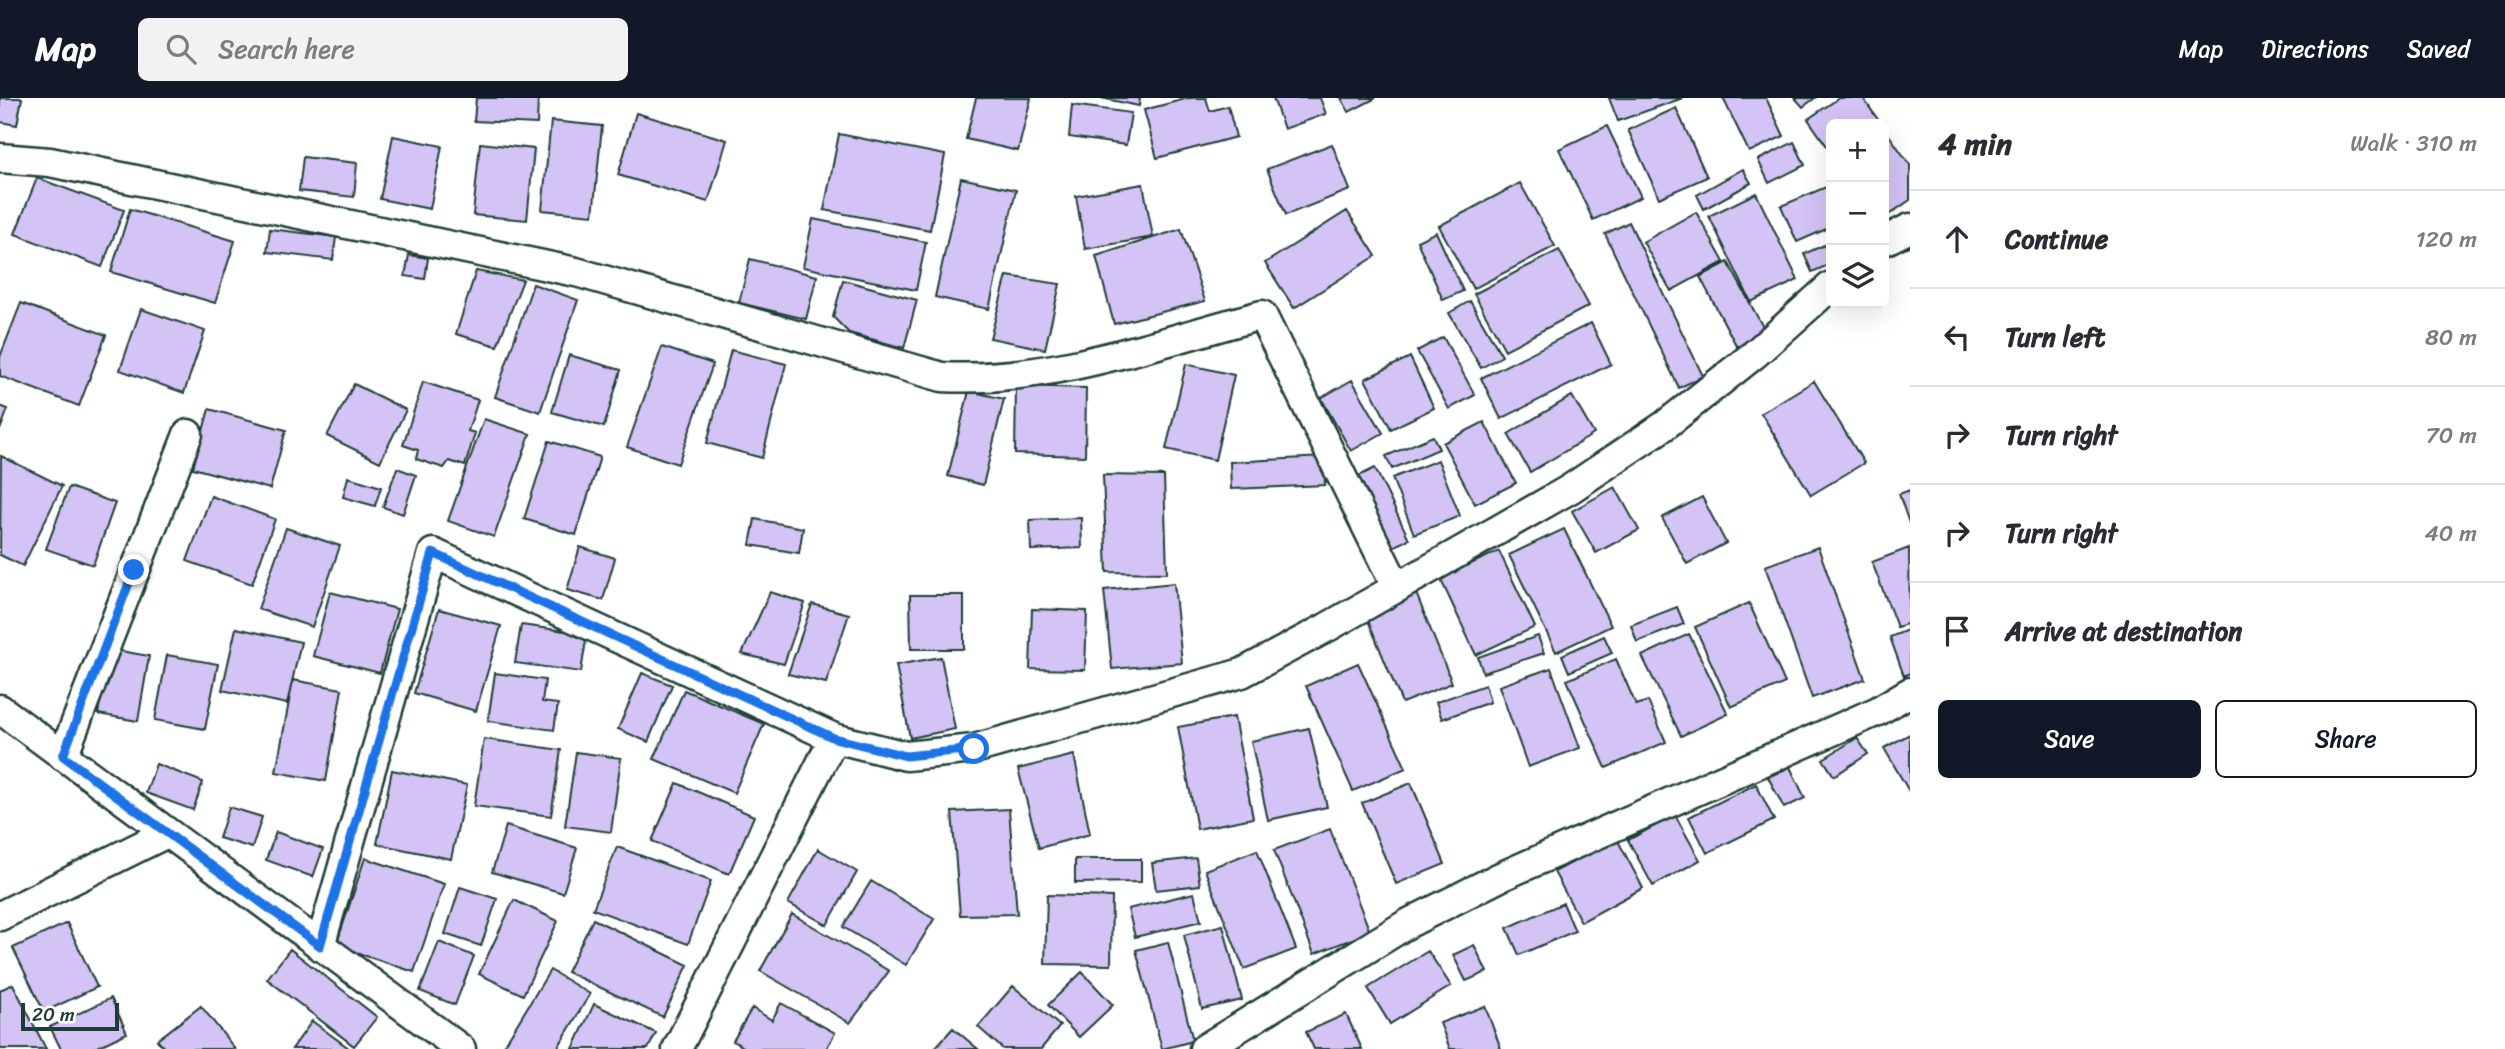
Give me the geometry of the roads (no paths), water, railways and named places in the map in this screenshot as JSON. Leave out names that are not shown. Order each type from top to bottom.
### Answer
[{"type":"street","points":[[0,158],[50,162],[576,272],[943,377],[988,380],[1042,373],[1262,315],[1397,588]]},
{"type":"street","points":[[1889,238],[1910,228]]},
{"type":"street","points":[[320,946],[433,553],[834,738],[906,756],[974,749],[1241,673],[1570,489],[1664,426],[1756,353],[1826,290]]},
{"type":"street","points":[[63,756],[188,434]]},
{"type":"street","points":[[1204,1049],[1408,924],[1500,877],[1878,711],[1910,692]]},
{"type":"street","points":[[0,709],[461,1049]]},
{"type":"street","points":[[677,1049],[834,738]]},
{"type":"street","points":[[0,916],[167,833]]}]
